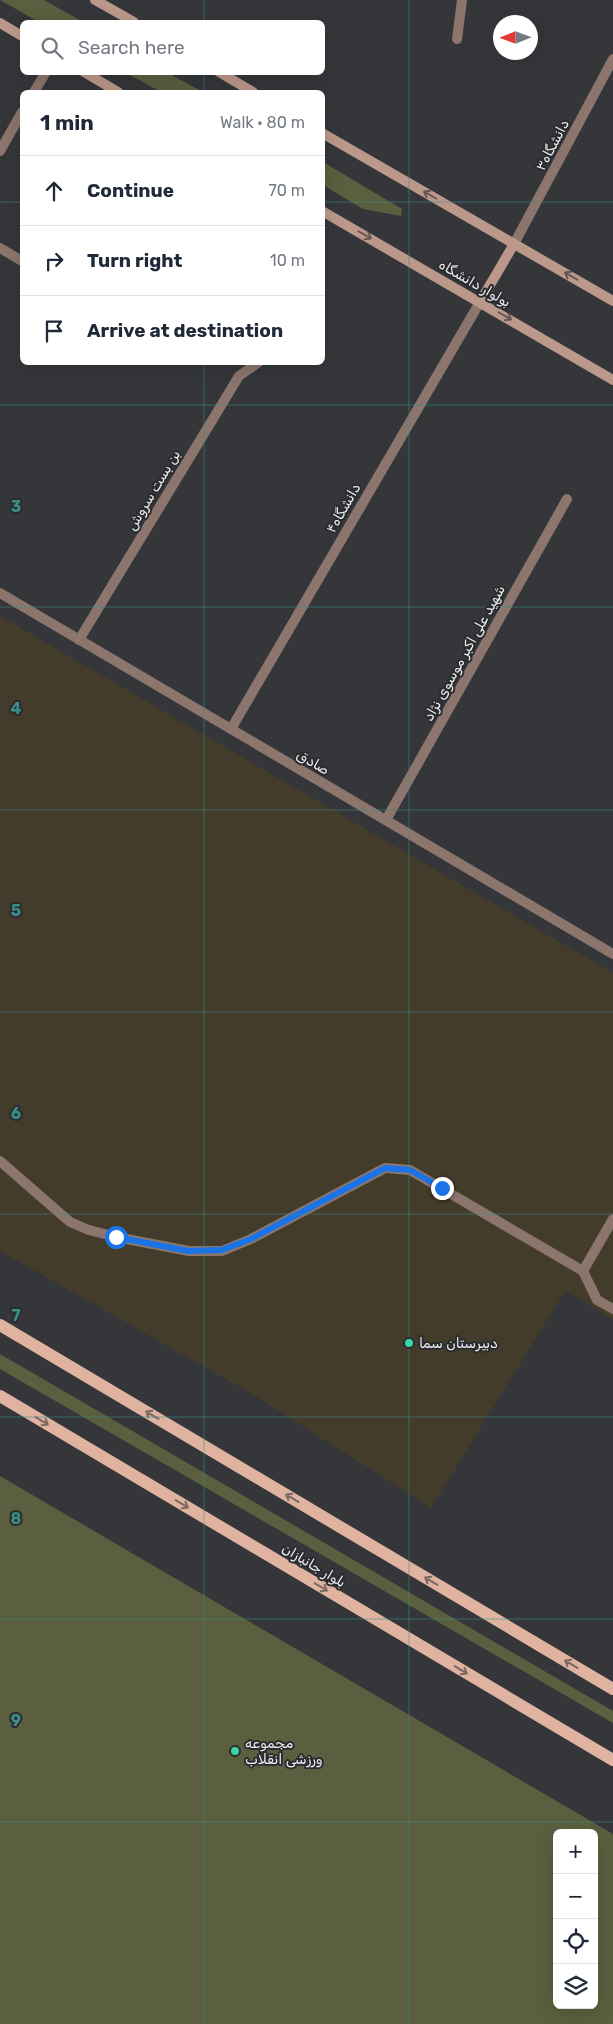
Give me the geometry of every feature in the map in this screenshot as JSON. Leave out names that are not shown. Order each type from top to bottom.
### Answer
[{"type":"main road","points":[[95,0],[130,20]]},
{"type":"main road","points":[[0,23],[20,35]]},
{"type":"main road","points":[[89,75],[115,90]]},
{"type":"main road","points":[[224,75],[250,90]]},
{"type":"main road","points":[[325,135],[613,301]]},
{"type":"main road","name":"بولوار دانشگاه","points":[[325,213],[613,380]]},
{"type":"main road","points":[[480,302],[514,244]]},
{"type":"main road","points":[[0,1325],[613,1688]]},
{"type":"main road","name":"بلوار جانبازان","points":[[0,1396],[613,1760]]},
{"type":"street","points":[[457,39],[462,0]]},
{"type":"street","name":"دانشگاه۳","points":[[514,244],[613,59]]},
{"type":"street","points":[[35,90],[44,75]]},
{"type":"street","points":[[0,151],[20,116]]},
{"type":"street","points":[[0,248],[20,260]]},
{"type":"street","name":"دانشگاه۴","points":[[231,729],[480,302]]},
{"type":"street","name":"بن بست سروش","points":[[79,640],[239,376],[255,365]]},
{"type":"street","name":"شهید علی اکبر موسوی نژاد","points":[[386,820],[567,500]]},
{"type":"street","name":"صادق","points":[[0,593],[613,954]]},
{"type":"street","points":[[0,1161],[70,1222],[88,1230],[116,1237],[188,1251],[222,1250],[251,1239],[385,1168],[410,1170],[583,1271],[598,1300],[613,1309]]},
{"type":"street","points":[[583,1271],[613,1219]]},
{"type":"shaded area","points":[[0,616],[613,973],[613,1319],[565,1291],[431,1508],[254,1395],[0,1251]]},
{"type":"green space","points":[[0,0],[44,0],[79,20],[35,20]]},
{"type":"green space","points":[[130,75],[172,75],[199,90],[157,90]]},
{"type":"green space","points":[[325,163],[402,209],[401,216],[363,209],[325,186]]},
{"type":"green space","points":[[0,1354],[613,1711],[613,1723],[0,1369]]},
{"type":"green space","name":"مجموعه ورزشی انقلاب","points":[[0,1476],[613,1834],[613,2024],[0,2024]]},
{"type":"place","name":"دبیرستان سما","points":[[409,1343]]},
{"type":"place","name":"مجموعه ورزشی انقلاب","points":[[235,1751]]},
{"type":"route","points":[[116,1237],[188,1251],[222,1250],[251,1239],[385,1168],[410,1170],[442,1188]]}]
